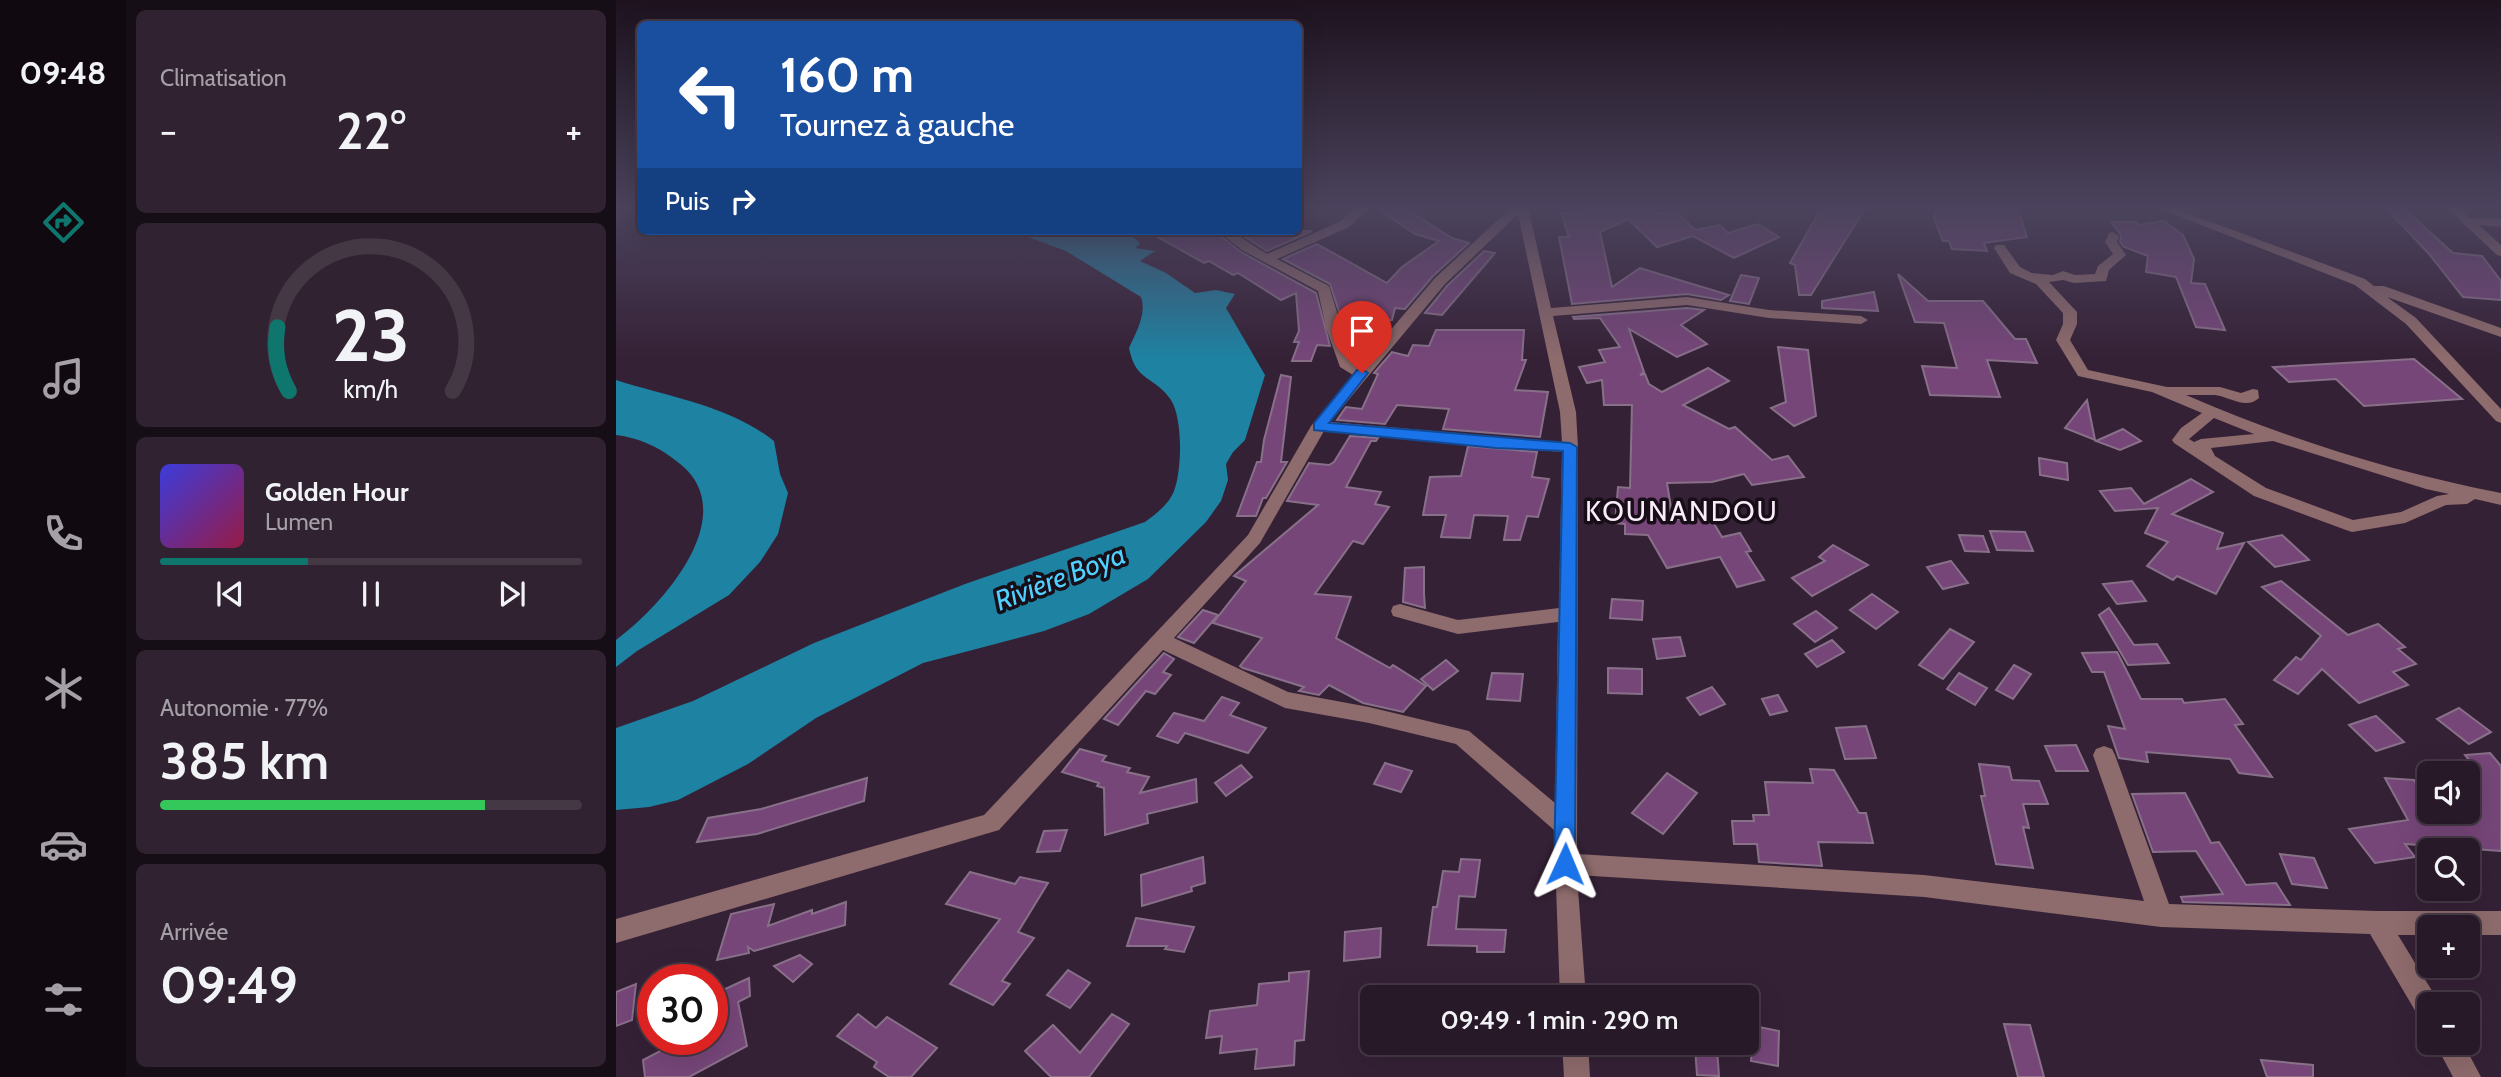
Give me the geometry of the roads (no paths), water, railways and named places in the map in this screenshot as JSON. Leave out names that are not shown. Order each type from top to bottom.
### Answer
[{"type":"street","points":[[616,931],[991,823],[1254,539],[1319,426],[1440,281],[1464,257]]},
{"type":"street","points":[[1533,257],[1568,412],[1570,447],[1565,864],[1572,985]]},
{"type":"street","points":[[2006,257],[2015,270],[2041,281],[2070,312],[2070,324],[2063,340],[2083,373],[2162,391],[2278,437],[2380,470],[2501,499]]},
{"type":"street","points":[[2028,275],[2054,279],[2063,275],[2074,279],[2101,278],[2104,269],[2117,257]]},
{"type":"street","points":[[2294,257],[2501,333]]},
{"type":"street","points":[[1268,258],[1324,289],[1333,328],[1347,367],[1362,373]]},
{"type":"street","points":[[2360,282],[2411,321],[2501,418]]},
{"type":"street","points":[[1546,312],[1688,301],[1769,314],[1861,320]]},
{"type":"street","points":[[2411,321],[2456,317],[2501,319]]},
{"type":"street","points":[[2162,391],[2220,391],[2239,398],[2251,398],[2253,393]]},
{"type":"street","points":[[2213,412],[2187,430],[2179,440],[2211,462],[2282,502],[2351,526],[2405,517],[2444,500],[2481,496]]},
{"type":"street","points":[[1319,426],[1496,443],[1570,447]]},
{"type":"street","points":[[2211,462],[2201,444],[2278,437]]},
{"type":"street","points":[[1399,611],[1426,616],[1458,627],[1569,614]]},
{"type":"street","points":[[1161,640],[1285,701],[1369,715],[1462,737],[1565,825]]},
{"type":"street","points":[[2104,755],[2161,915]]},
{"type":"street","points":[[1565,864],[1924,886],[2161,915],[2377,923],[2501,923]]},
{"type":"street","points":[[2377,923],[2418,992]]},
{"type":"street","points":[[1576,1055],[1577,1077]]},
{"type":"street","points":[[2455,1055],[2468,1077]]},
{"type":"water","name":"Rivière Boya","points":[[1076,257],[1146,257],[1140,261],[1166,273],[1195,293],[1216,290],[1235,294],[1226,308],[1265,375],[1245,440],[1226,464],[1228,480],[1221,501],[1206,522],[1148,579],[1089,614],[1044,631],[923,663],[816,718],[748,764],[678,800],[649,807],[616,810],[616,728],[693,701],[814,643],[965,584],[1145,522],[1158,512],[1169,500],[1177,482],[1180,445],[1178,419],[1165,392],[1141,373],[1132,359],[1129,348],[1142,316],[1141,297]]},
{"type":"water","points":[[616,380],[719,411],[757,429],[774,441],[780,474],[788,493],[778,534],[760,562],[729,595],[637,651],[616,667],[616,640],[656,604],[691,556],[701,530],[703,504],[695,481],[675,460],[647,443],[616,435]]},
{"type":"district","name":"KOUNANDOU","points":[[1682,511]]}]
